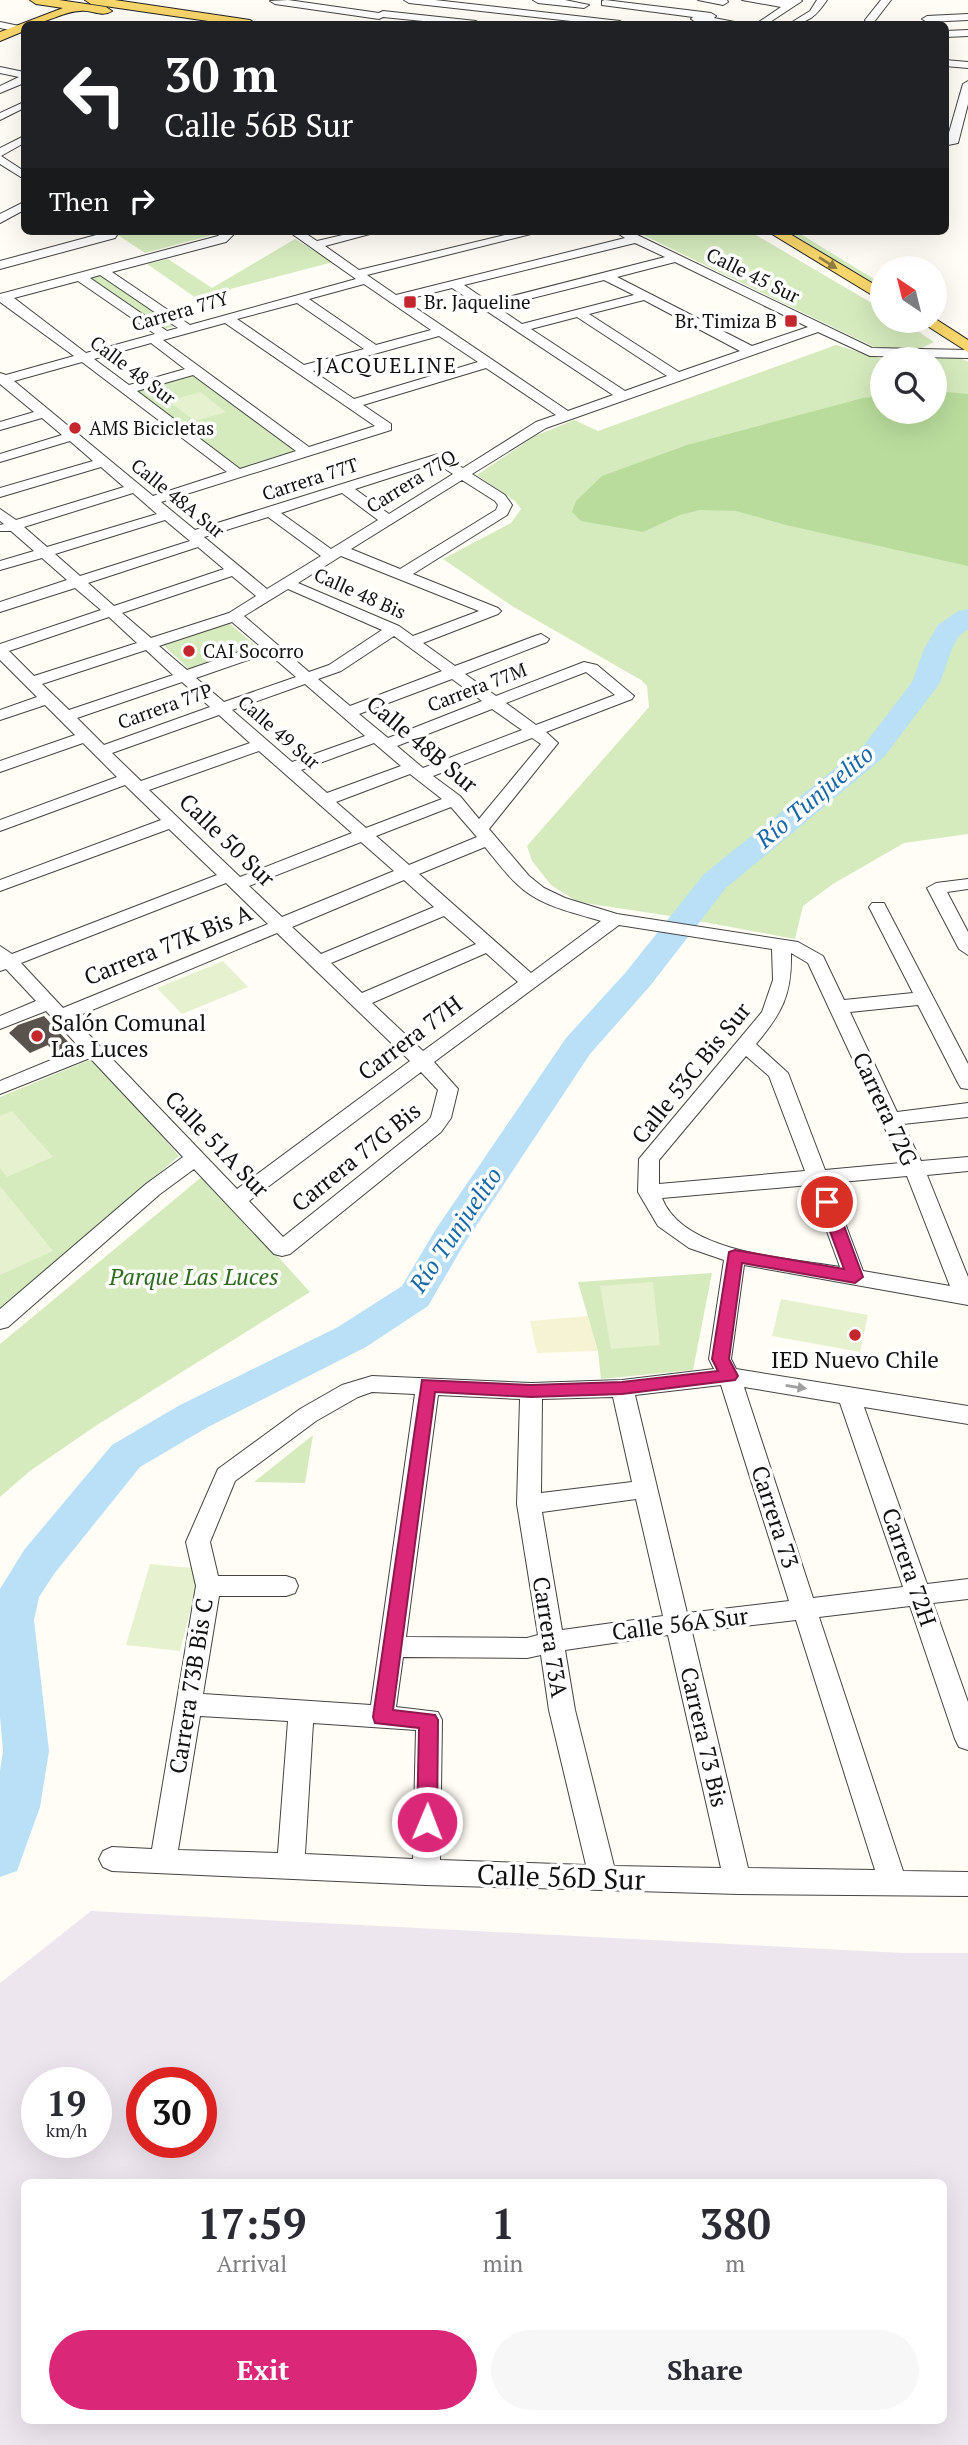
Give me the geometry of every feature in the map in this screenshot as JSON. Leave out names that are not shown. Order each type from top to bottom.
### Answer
[{"type":"main road","points":[[36,0],[78,7]]},
{"type":"main road","points":[[46,21],[78,7],[123,2],[234,21]]},
{"type":"main road","points":[[70,21],[96,3],[181,21]]},
{"type":"main road","points":[[0,37],[21,31]]},
{"type":"main road","points":[[0,51],[21,33]]},
{"type":"main road","points":[[781,235],[870,289]]},
{"type":"main road","points":[[810,235],[860,264]]},
{"type":"main road","points":[[947,322],[968,347]]},
{"type":"main road","points":[[947,325],[951,326]]},
{"type":"street","points":[[380,19],[402,0]]},
{"type":"street","points":[[409,0],[450,2],[587,21],[607,2],[641,13],[724,21]]},
{"type":"street","points":[[538,0],[587,3]]},
{"type":"street","points":[[703,0],[724,1]]},
{"type":"street","points":[[747,0],[795,3]]},
{"type":"street","points":[[799,21],[814,13],[822,0]]},
{"type":"street","points":[[870,20],[886,0]]},
{"type":"street","points":[[276,1],[380,19],[418,21]]},
{"type":"street","points":[[709,18],[724,1]]},
{"type":"street","points":[[571,19],[587,3]]},
{"type":"street","points":[[766,21],[795,3]]},
{"type":"street","points":[[925,21],[942,4]]},
{"type":"street","points":[[933,21],[968,17]]},
{"type":"street","points":[[0,25],[21,29]]},
{"type":"street","points":[[949,34],[968,33]]},
{"type":"street","points":[[949,63],[968,65]]},
{"type":"street","points":[[0,70],[21,76]]},
{"type":"street","points":[[0,90],[21,79]]},
{"type":"street","points":[[949,141],[968,84]]},
{"type":"street","points":[[0,99],[21,104]]},
{"type":"street","points":[[0,117],[21,106]]},
{"type":"street","points":[[0,153],[21,141]]},
{"type":"street","points":[[949,144],[968,144]]},
{"type":"street","points":[[0,159],[18,175]]},
{"type":"street","points":[[0,221],[21,211]]},
{"type":"street","points":[[60,235],[75,245]]},
{"type":"street","points":[[2,298],[227,235]]},
{"type":"street","points":[[305,238],[335,235]]},
{"type":"street","name":"Carrera 77Y","points":[[2,378],[84,358],[299,298],[361,277],[522,235]]},
{"type":"street","name":"Calle 45 Sur","points":[[628,235],[870,352]]},
{"type":"street","points":[[305,238],[566,416]]},
{"type":"street","points":[[394,299],[637,239]]},
{"type":"street","points":[[0,265],[75,245],[121,243]]},
{"type":"street","points":[[487,306],[676,258]]},
{"type":"street","points":[[102,271],[188,329]]},
{"type":"street","points":[[80,277],[159,337],[196,370],[307,452]]},
{"type":"street","points":[[608,277],[751,351]]},
{"type":"street","points":[[454,284],[623,396]]},
{"type":"street","points":[[520,328],[646,296]]},
{"type":"street","name":"Calle 48 Sur","points":[[2,298],[238,474]]},
{"type":"street","points":[[299,298],[374,350]]},
{"type":"street","points":[[579,313],[677,377]]},
{"type":"street","points":[[151,501],[386,427],[226,318]]},
{"type":"street","points":[[936,347],[943,341],[951,326]]},
{"type":"street","name":"Carrera 77Q","points":[[33,682],[234,616],[534,429],[817,328]]},
{"type":"street","points":[[303,370],[441,331]]},
{"type":"street","points":[[947,354],[968,354]]},
{"type":"street","points":[[352,404],[488,363]]},
{"type":"street","points":[[127,390],[196,370]]},
{"type":"street","name":"Calle 48A Sur","points":[[2,378],[266,596]]},
{"type":"street","points":[[0,395],[17,390]]},
{"type":"street","points":[[0,426],[45,413]]},
{"type":"street","points":[[0,458],[73,436]]},
{"type":"street","name":"Carrera 77T","points":[[0,607],[78,582],[270,512],[438,458],[462,473]]},
{"type":"street","points":[[0,493],[104,462]]},
{"type":"street","points":[[402,574],[502,512],[505,505],[500,498],[462,473]]},
{"type":"street","points":[[7,527],[135,488]]},
{"type":"street","points":[[344,488],[388,520]]},
{"type":"street","points":[[270,512],[335,553],[402,574],[493,611],[414,641]]},
{"type":"street","name":"Calle 49 Sur","points":[[0,513],[7,527],[45,553],[530,982]]},
{"type":"street","points":[[0,566],[168,515]]},
{"type":"street","points":[[3,657],[112,612],[235,570]]},
{"type":"street","name":"Calle 48 Bis","points":[[286,583],[394,629],[414,641],[550,743]]},
{"type":"street","name":"Calle 48B Sur","points":[[234,616],[454,800],[523,880],[538,892],[559,902],[615,919],[781,944]]},
{"type":"street","name":"Carrera 77P","points":[[102,751],[335,668],[394,629]]},
{"type":"street","points":[[348,713],[541,639]]},
{"type":"street","points":[[67,716],[270,647]]},
{"type":"street","name":"Calle 50 Sur","points":[[3,657],[33,682],[172,822],[423,1062]]},
{"type":"street","name":"Carrera 77M","points":[[289,769],[495,702],[584,667],[591,668],[626,696],[534,732]]},
{"type":"street","points":[[0,715],[49,698]]},
{"type":"street","points":[[325,800],[534,732]]},
{"type":"street","points":[[0,767],[87,736]]},
{"type":"street","name":"Carrera 77K Bis A","points":[[0,1023],[55,1009],[280,925],[407,873],[484,834],[550,743]]},
{"type":"street","points":[[0,826],[262,744]]},
{"type":"street","points":[[3,959],[365,835],[454,800]]},
{"type":"street","points":[[0,886],[172,822]]},
{"type":"street","points":[[968,884],[936,887],[968,949]]},
{"type":"street","points":[[878,907],[968,1083]]},
{"type":"street","points":[[318,962],[448,908]]},
{"type":"street","name":"Carrera 77H","points":[[236,1200],[615,919]]},
{"type":"street","name":"Carrera 72G","points":[[781,944],[801,950],[816,960],[914,1169],[966,1296]]},
{"type":"street","name":"Calle 53C Bis Sur","points":[[648,1192],[646,1177],[649,1159],[747,1046],[771,1014],[782,980],[781,944]]},
{"type":"street","points":[[359,1001],[490,945]]},
{"type":"street","name":"Calle 51A Sur","points":[[3,959],[55,1009],[282,1249]]},
{"type":"street","points":[[838,1007],[925,998]]},
{"type":"street","points":[[747,1046],[778,1073],[855,1277]]},
{"type":"street","points":[[0,1088],[93,1050]]},
{"type":"street","name":"Carrera 77G Bis","points":[[282,1249],[434,1127],[441,1118],[448,1089],[423,1062]]},
{"type":"street","points":[[890,1119],[968,1110]]},
{"type":"street","points":[[0,1321],[153,1189],[196,1158]]},
{"type":"street","points":[[966,1296],[735,1256],[684,1236],[660,1215],[648,1192],[968,1164]]},
{"type":"street","name":"Carrera 73","points":[[735,1256],[720,1359],[729,1376],[893,1883]]},
{"type":"street","points":[[382,1717],[428,1385],[531,1391],[622,1388],[729,1376],[967,1417]]},
{"type":"street","name":"Carrera 73B Bis C","points":[[163,1861],[208,1586],[198,1542],[226,1475],[308,1415],[350,1391],[372,1384],[428,1385]]},
{"type":"street","name":"Carrera 73 Bis","points":[[622,1388],[738,1882]]},
{"type":"street","name":"Carrera 73A","points":[[531,1391],[529,1504],[562,1710],[603,1878]]},
{"type":"street","name":"Carrera 72H","points":[[849,1395],[968,1739]]},
{"type":"street","points":[[529,1504],[645,1489]]},
{"type":"street","points":[[208,1586],[286,1586]]},
{"type":"street","name":"Calle 56A Sur","points":[[392,1647],[527,1648],[550,1642],[677,1624],[968,1589]]},
{"type":"street","points":[[187,1704],[429,1720],[426,1873]]},
{"type":"street","points":[[291,1867],[301,1712]]},
{"type":"street","name":"Calle 56D Sur","points":[[112,1859],[426,1873],[738,1882],[968,1884]]},
{"type":"shaded area","points":[[588,1316],[598,1351],[537,1353],[530,1321]]},
{"type":"shaded area","points":[[91,1911],[903,1953],[968,1953],[968,2445],[0,2445],[0,1983]]},
{"type":"green space","points":[[118,235],[210,235],[209,236],[145,253]]},
{"type":"green space","points":[[643,235],[756,235],[870,302],[870,333],[920,333],[934,342],[924,347],[874,347]]},
{"type":"green space","points":[[788,235],[802,235],[870,277],[870,283]]},
{"type":"green space","points":[[295,239],[333,262],[196,298],[147,264],[168,259],[212,288]]},
{"type":"green space","points":[[102,274],[178,325],[162,330],[87,278]]},
{"type":"green space","points":[[836,345],[870,355],[870,424],[947,424],[947,356],[957,356],[968,362],[968,834],[904,843],[833,884],[803,906],[795,939],[578,902],[551,885],[532,861],[527,846],[649,707],[647,686],[641,680],[512,606],[443,559],[511,523],[521,509],[515,501],[477,475],[535,436],[574,420],[598,431]]},
{"type":"green space","points":[[195,374],[301,451],[239,469],[136,391]]},
{"type":"green space","points":[[200,392],[226,412],[195,421],[168,401]]},
{"type":"green space","points":[[947,392],[968,394],[968,566],[736,511],[700,510],[680,515],[643,532],[581,521],[572,512],[576,501],[602,476],[687,445],[870,397],[870,424],[947,424]]},
{"type":"green space","points":[[229,623],[256,646],[189,669],[163,645]]},
{"type":"green space","points":[[223,961],[248,987],[182,1014],[157,988]]},
{"type":"green space","points":[[94,1058],[179,1156],[0,1308],[0,1097]]},
{"type":"green space","points":[[12,1111],[53,1157],[7,1177],[0,1168],[0,1116]]},
{"type":"green space","name":"Parque Las Luces","points":[[204,1175],[310,1292],[97,1425],[30,1471],[0,1497],[0,1344]]},
{"type":"green space","points":[[0,1186],[53,1251],[0,1275]]},
{"type":"green space","points":[[712,1273],[693,1370],[601,1379],[598,1351],[578,1282]]},
{"type":"green space","points":[[653,1282],[660,1345],[611,1349],[600,1286]]},
{"type":"green space","points":[[781,1299],[868,1315],[860,1352],[772,1336]]},
{"type":"green space","points":[[313,1435],[305,1483],[254,1482]]},
{"type":"green space","points":[[150,1564],[201,1569],[180,1651],[126,1645]]},
{"type":"building","name":"Salón Comunal Las Luces","points":[[44,1016],[71,1045],[54,1052],[48,1045],[30,1053],[9,1033],[18,1025]]},
{"type":"waterway","name":"Río Tunjuelito","points":[[0,1856],[17,1807],[26,1751],[12,1620],[19,1594],[39,1562],[126,1456],[194,1416],[352,1337],[415,1296],[449,1238],[578,1046],[638,979],[715,881],[874,751],[926,683],[938,649],[948,631],[968,617]]},
{"type":"place","name":"Br. Jaqueline","points":[[410,302]]},
{"type":"place","name":"Br. Timiza B","points":[[791,321]]},
{"type":"place","name":"AMS Bicicletas","points":[[75,428]]},
{"type":"place","name":"CAI Socorro","points":[[189,651]]},
{"type":"place","name":"Salón Comunal Las Luces","points":[[37,1036]]},
{"type":"place","name":"IED Nuevo Chile","points":[[855,1335]]},
{"type":"district","name":"JACQUELINE","points":[[387,366]]},
{"type":"route","points":[[427,1822],[429,1720],[382,1717],[428,1385],[531,1391],[622,1388],[729,1376],[720,1359],[735,1256],[855,1277],[827,1202]]}]
